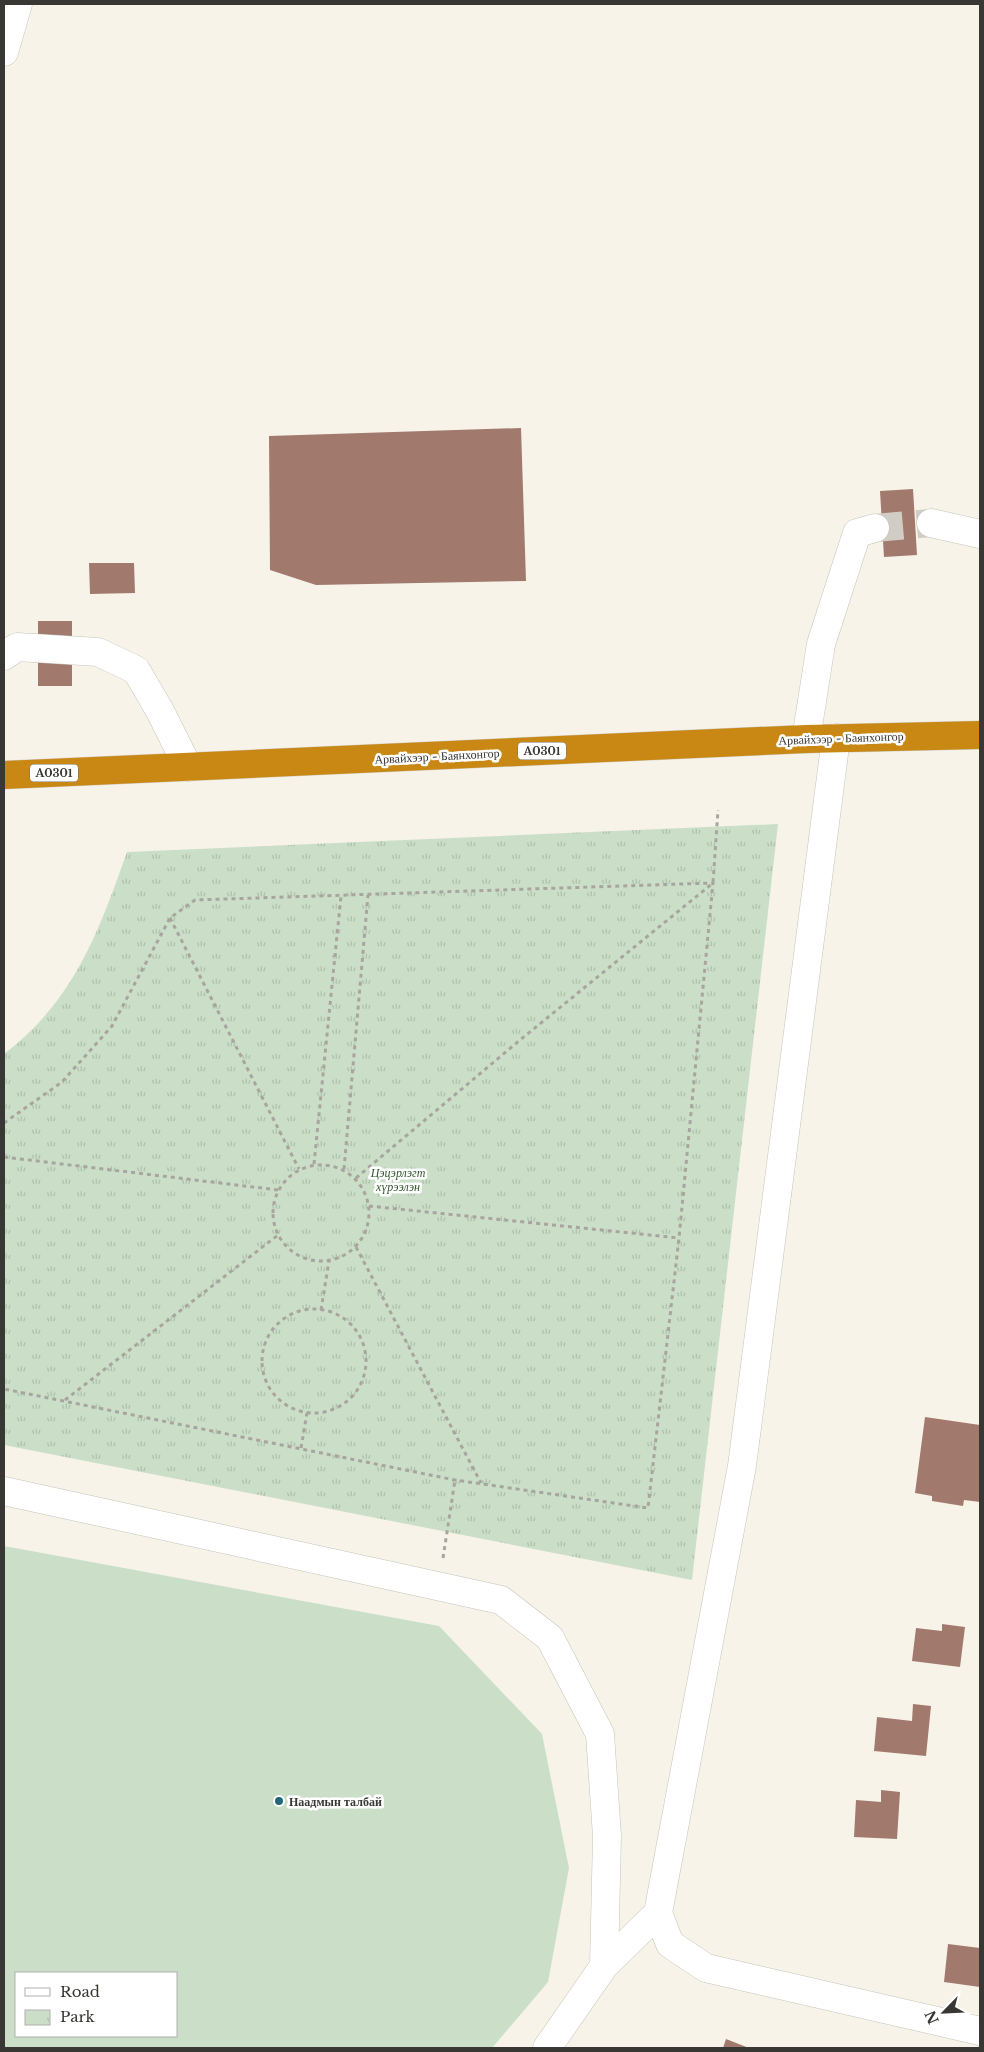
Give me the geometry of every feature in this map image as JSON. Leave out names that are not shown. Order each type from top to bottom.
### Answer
[{"type":"highway","name":"Арвайхээр - Баянхонгор","points":[[4,775],[806,738],[980,734]]},
{"type":"street","points":[[4,52],[18,4]]},
{"type":"street","points":[[931,523],[980,534]]},
{"type":"street","points":[[806,738],[824,634],[857,533],[875,528]]},
{"type":"street","points":[[4,656],[17,647],[98,652],[136,670],[160,711],[188,767]]},
{"type":"street","points":[[836,738],[742,1466],[658,1913],[670,1944],[706,1968],[980,2031]]},
{"type":"street","points":[[4,1490],[501,1600],[550,1638],[600,1734],[607,1836],[604,1966]]},
{"type":"street","points":[[547,2048],[604,1966],[658,1913]]},
{"type":"path","points":[[4,1389],[455,1480],[648,1508],[679,1238],[713,884],[718,810]]},
{"type":"path","points":[[4,1123],[62,1082],[112,1026],[170,918],[195,900],[713,884]]},
{"type":"path","points":[[356,1178],[520,1040],[713,884]]},
{"type":"path","points":[[344,1169],[368,895]]},
{"type":"path","points":[[314,1164],[341,896]]},
{"type":"path","points":[[170,918],[300,1169]]},
{"type":"path","points":[[4,1157],[278,1190]]},
{"type":"path","points":[[314,1164],[329,1164],[344,1169],[356,1178],[365,1191],[370,1206],[370,1221],[365,1235],[356,1247],[344,1256],[329,1261],[299,1256],[287,1247],[278,1235],[273,1220],[274,1204],[278,1190],[287,1178],[300,1169],[314,1164]]},
{"type":"path","points":[[370,1206],[679,1238]]},
{"type":"path","points":[[64,1400],[278,1235]]},
{"type":"path","points":[[356,1247],[481,1484]]},
{"type":"path","points":[[322,1310],[329,1261]]},
{"type":"path","points":[[307,1310],[322,1310],[336,1314],[348,1322],[358,1333],[364,1346],[366,1361],[364,1376],[359,1390],[349,1401],[336,1409],[322,1413],[307,1413],[293,1409],[280,1401],[271,1390],[264,1376],[262,1362],[264,1347],[270,1333],[280,1322],[292,1314],[307,1310]]},
{"type":"path","points":[[301,1448],[307,1413]]},
{"type":"path","points":[[438,1586],[455,1480]]},
{"type":"green space","name":"Цэцэрлэгт хүрээлэн","points":[[778,824],[692,1580],[4,1445],[4,1054],[49,1011],[66,988],[94,937],[127,852]]},
{"type":"green space","name":"Наадмын талбай","points":[[4,1546],[439,1626],[542,1734],[569,1868],[548,1982],[492,2048],[4,2048]]},
{"type":"building","points":[[521,428],[526,581],[316,585],[270,570],[269,436]]},
{"type":"building","points":[[913,489],[917,555],[884,557],[880,491]]},
{"type":"building","points":[[89,563],[134,563],[135,593],[90,594]]},
{"type":"building","points":[[38,621],[72,621],[72,686],[38,686]]},
{"type":"building","points":[[925,1417],[980,1425],[980,1502],[964,1500],[963,1506],[932,1501],[932,1496],[915,1493]]},
{"type":"building","points":[[942,1624],[965,1627],[960,1667],[912,1661],[916,1628],[942,1631]]},
{"type":"building","points":[[913,1704],[931,1706],[926,1756],[874,1751],[877,1717],[912,1721]]},
{"type":"building","points":[[881,1790],[900,1792],[897,1839],[854,1837],[856,1800],[881,1802]]},
{"type":"building","points":[[948,1944],[980,1948],[980,1987],[944,1982]]},
{"type":"building","points":[[726,2039],[749,2048],[723,2048]]},
{"type":"tunnel","points":[[875,528],[931,523]]},
{"type":"place","name":"Наадмын талбай","points":[[279,1801]]}]
